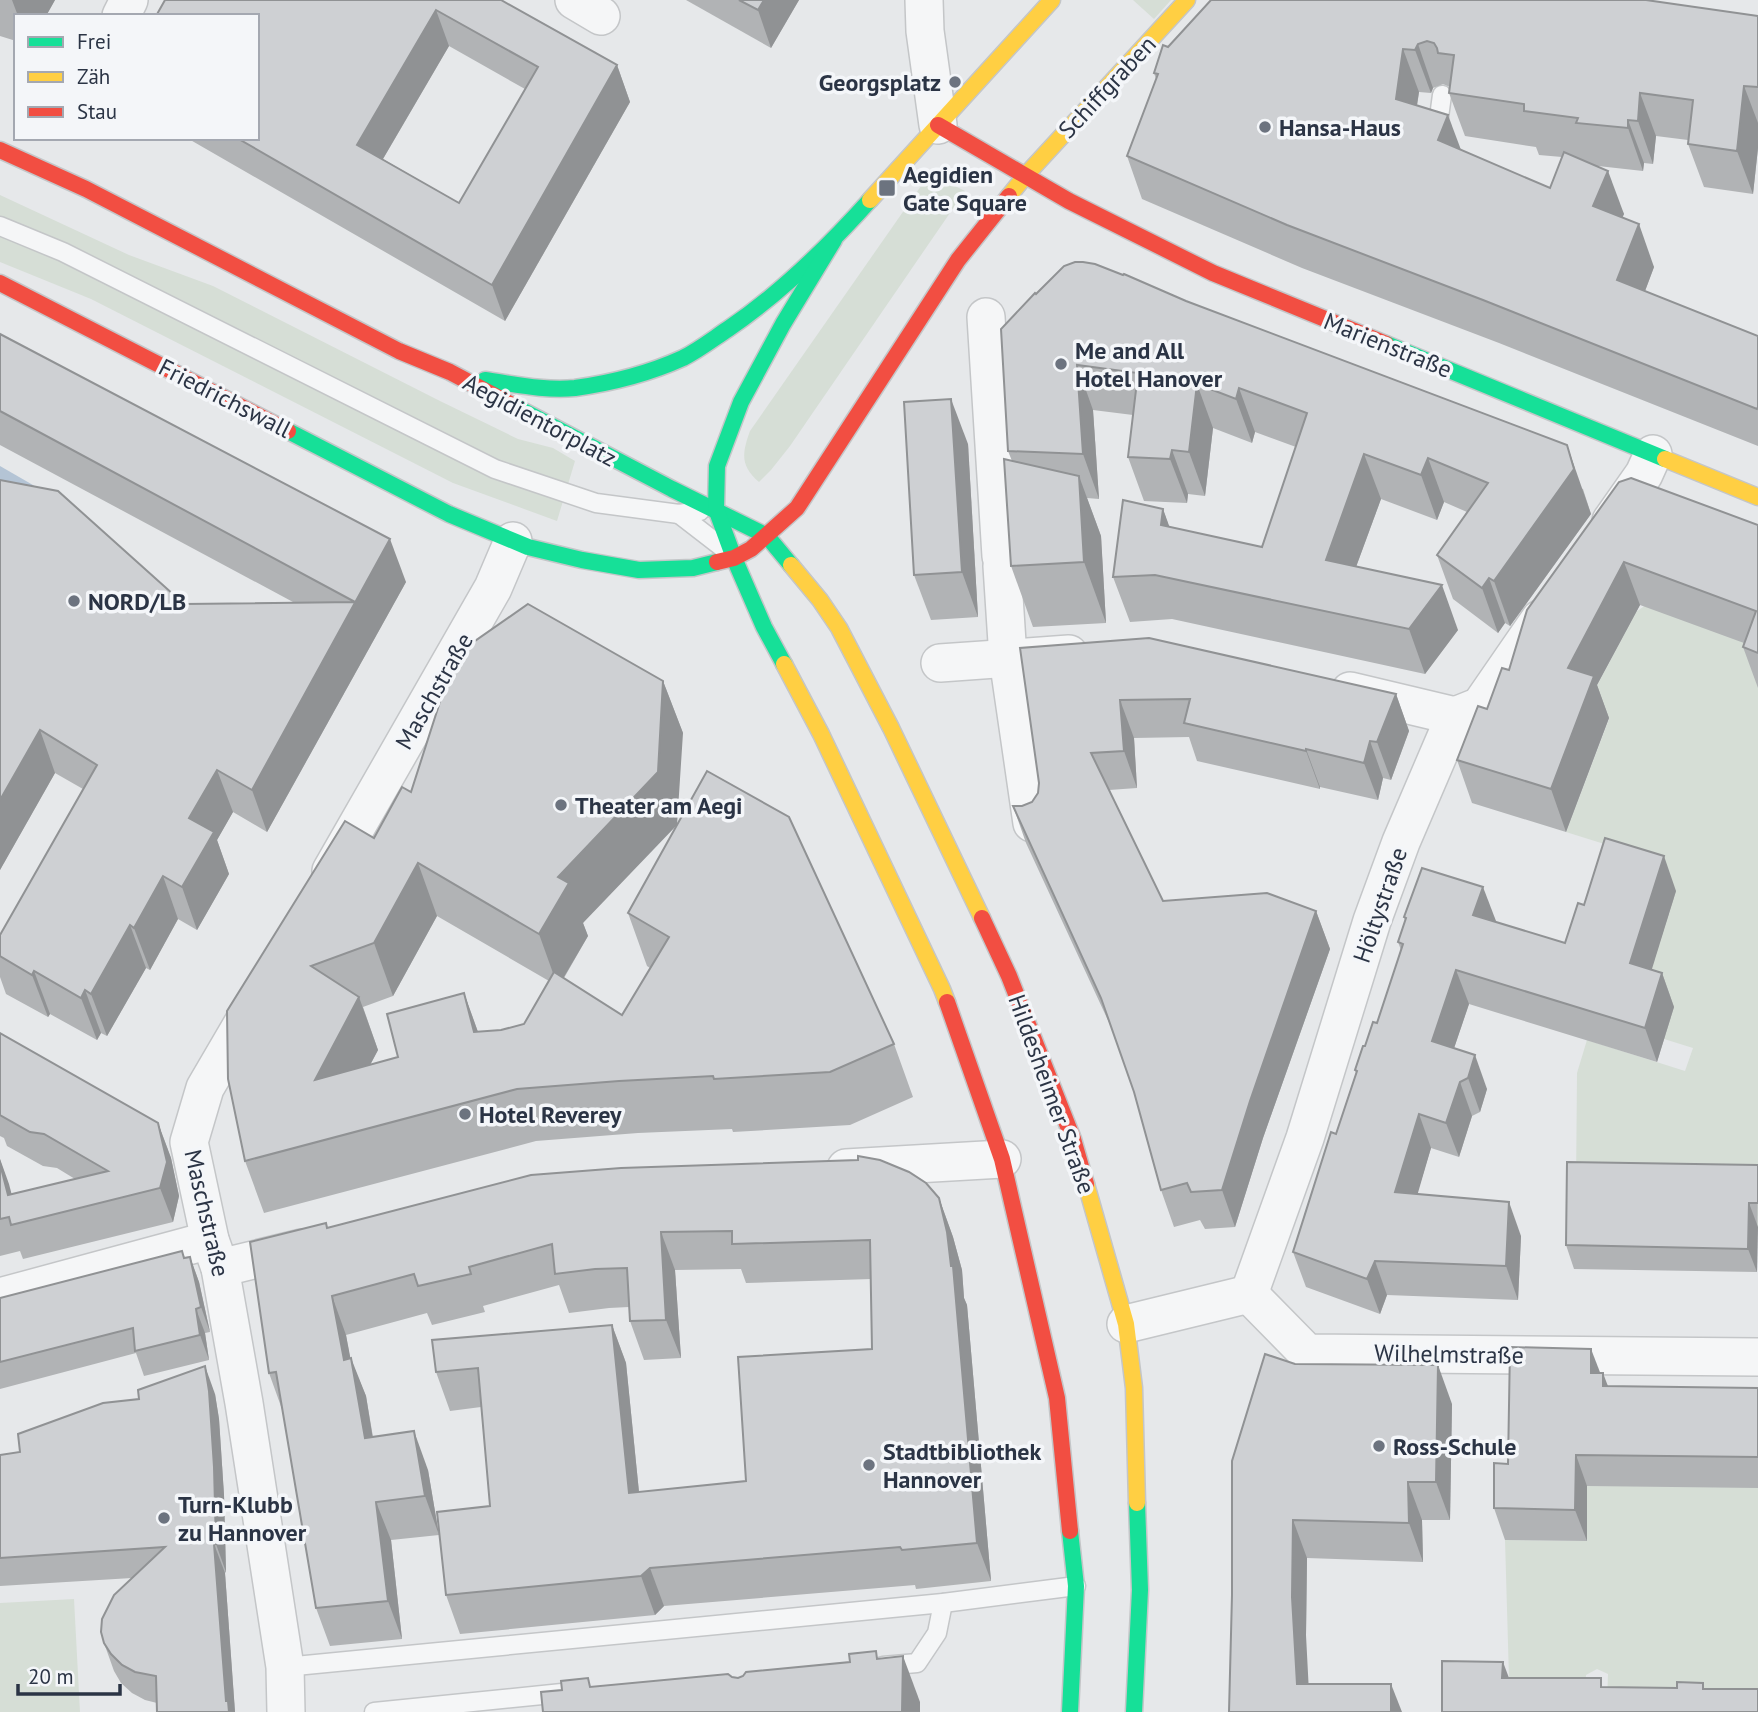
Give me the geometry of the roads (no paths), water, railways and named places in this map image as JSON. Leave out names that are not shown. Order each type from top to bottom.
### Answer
[{"type":"main road","name":"Aegidientorplatz","points":[[450,372],[498,383],[542,388],[574,388],[629,377],[699,349],[759,308],[834,240],[1052,0]]},
{"type":"main road","name":"Schiffgraben","points":[[1026,175],[1187,0]]},
{"type":"main road","points":[[513,541],[582,560],[639,570],[693,568],[734,558],[751,549],[797,508],[958,260],[1026,175],[938,125]]},
{"type":"main road","points":[[0,150],[86,189],[399,351],[450,372]]},
{"type":"main road","name":"Marienstraße","points":[[1026,175],[1069,201],[1213,273],[1758,497]]},
{"type":"main road","name":"Aegidientorplatz","points":[[734,558],[716,509],[717,467],[741,402],[783,324],[834,240]]},
{"type":"main road","name":"Friedrichswall","points":[[0,283],[449,514],[513,541]]},
{"type":"main road","name":"Aegidientorplatz","points":[[450,372],[767,536]]},
{"type":"main road","name":"Hildesheimer Straße","points":[[767,536],[820,600],[839,628],[891,728],[1009,976],[1073,1139],[1126,1324],[1134,1388],[1140,1590],[1134,1712]]},
{"type":"main road","points":[[734,558],[764,627],[821,734],[942,989],[1002,1159],[1057,1398],[1076,1586],[1070,1712]]},
{"type":"street","points":[[924,0],[925,31],[938,125]]},
{"type":"street","points":[[986,317],[1002,561],[1022,658],[1032,823]]},
{"type":"street","points":[[1592,547],[1644,474],[1653,454]]},
{"type":"street","name":"Maschstraße","points":[[313,901],[493,588],[513,541]]},
{"type":"street","points":[[1320,684],[1455,716],[1480,706],[1559,593]]},
{"type":"street","points":[[940,663],[1098,652]]},
{"type":"street","name":"Höltystraße","points":[[1249,1294],[1305,1138],[1372,921],[1401,842],[1455,716]]},
{"type":"street","name":"Maschstraße","points":[[266,983],[177,1135],[215,1254],[244,1403],[285,1667],[286,1712]]},
{"type":"street","points":[[816,1170],[1002,1159]]},
{"type":"street","points":[[0,1297],[215,1254],[329,1242]]},
{"type":"street","points":[[1126,1324],[1249,1294]]},
{"type":"street","name":"Wilhelmstraße","points":[[1249,1294],[1307,1353],[1758,1357]]},
{"type":"lane","points":[[1439,117],[1442,95]]},
{"type":"lane","points":[[0,226],[63,252],[495,469],[596,503],[679,514],[716,509]]},
{"type":"lane","points":[[679,514],[734,558]]},
{"type":"lane","points":[[285,1667],[943,1603],[1076,1586]]},
{"type":"lane","points":[[862,1668],[917,1663],[937,1633],[943,1603]]},
{"type":"lane","points":[[374,1712],[577,1692]]},
{"type":"water","points":[[0,466],[52,496],[0,519]]},
{"type":"place","name":"Georgsplatz","points":[[955,82]]},
{"type":"place","name":"Hansa-Haus","points":[[1265,127]]},
{"type":"place","name":"Aegidien Gate Square","points":[[887,188]]},
{"type":"place","name":"Me and All Hotel Hanover","points":[[1061,364]]},
{"type":"place","name":"NORD/LB","points":[[74,601]]},
{"type":"place","name":"Theater am Aegi","points":[[561,805]]},
{"type":"place","name":"Hotel Reverey","points":[[465,1114]]},
{"type":"place","name":"Ross-Schule","points":[[1379,1446]]},
{"type":"place","name":"Stadtbibliothek Hannover","points":[[869,1465]]},
{"type":"place","name":"Turn-Klubb zu Hannover","points":[[164,1518]]}]
